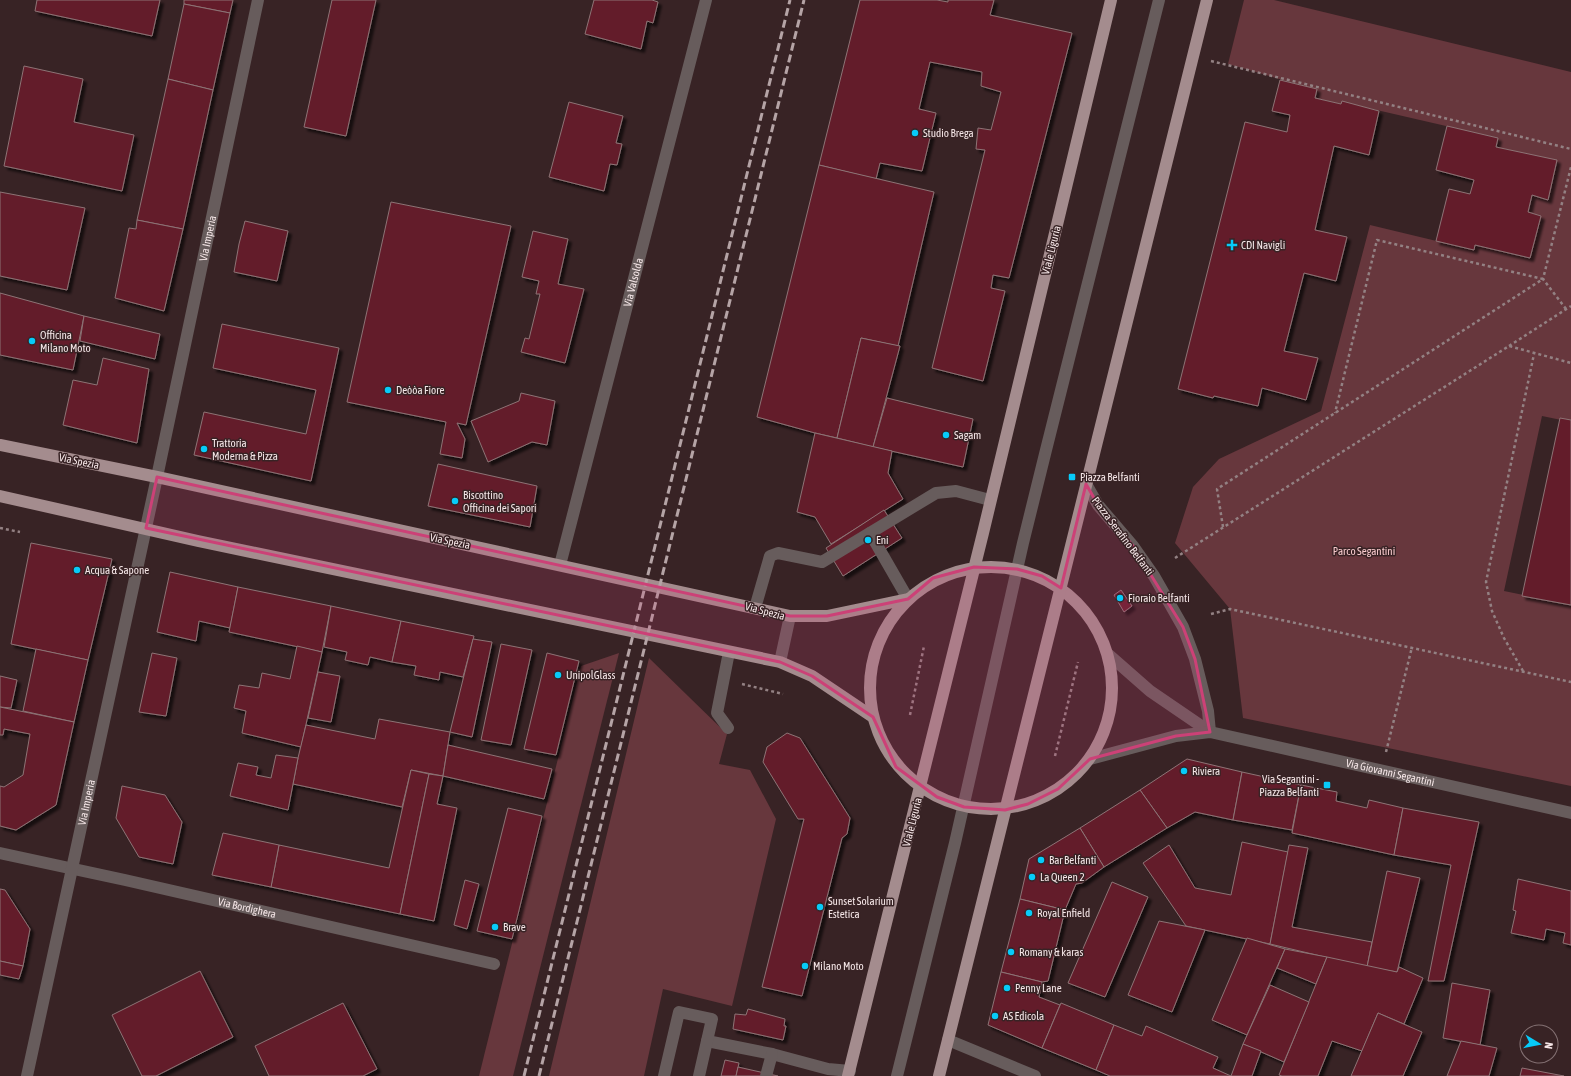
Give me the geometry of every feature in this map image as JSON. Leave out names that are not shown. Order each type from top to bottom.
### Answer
[{"type":"main road","name":"Viale Liguria","points":[[990,500],[1111,0]]},
{"type":"main road","points":[[1086,484],[1207,0]]},
{"type":"main road","name":"Via Spezia","points":[[0,445],[157,477],[790,616]]},
{"type":"main road","name":"Piazza Serafino Belfanti","points":[[1061,588],[1086,484]]},
{"type":"main road","points":[[0,496],[780,662],[812,676],[873,717]]},
{"type":"main road","points":[[974,567],[990,500]]},
{"type":"main road","points":[[993,566],[1017,569],[1042,576],[1061,588],[1078,602],[1096,627],[1109,655],[1113,695],[1105,732],[1090,759],[1074,778],[1045,797],[1028,804],[1005,810],[984,810],[964,807],[937,797],[920,787],[896,767],[873,717],[870,677],[874,655],[882,635],[893,616],[908,599],[933,578],[974,567],[993,566]]},
{"type":"main road","name":"Viale Liguria","points":[[849,1073],[974,567]]},
{"type":"main road","points":[[939,1076],[1061,588]]},
{"type":"main road","points":[[790,616],[826,616],[908,599]]},
{"type":"street","name":"Via Imperia","points":[[157,477],[258,0]]},
{"type":"street","name":"Via Valsolda","points":[[560,565],[706,0]]},
{"type":"street","points":[[897,1076],[964,807],[1017,569],[1159,0]]},
{"type":"street","points":[[146,528],[157,477]]},
{"type":"street","name":"Piazza Serafino Belfanti","points":[[1086,484],[1098,505],[1133,546],[1154,576],[1183,627],[1195,659],[1208,711],[1210,732]]},
{"type":"street","points":[[755,608],[770,556],[778,553],[822,562],[936,493],[956,491],[990,500]]},
{"type":"street","name":"Via Imperia","points":[[27,1076],[146,528]]},
{"type":"street","points":[[870,533],[908,599]]},
{"type":"street","name":"Via Spezia","points":[[780,662],[790,616]]},
{"type":"street","points":[[728,728],[717,712],[729,652]]},
{"type":"street","points":[[1109,655],[1150,691],[1210,732]]},
{"type":"street","points":[[1090,759],[1176,736],[1210,732]]},
{"type":"street","name":"Via Giovanni Segantini","points":[[1210,732],[1571,814]]},
{"type":"street","name":"Via Bordighera","points":[[0,853],[494,964]]},
{"type":"street","points":[[664,1076],[680,1012],[712,1019],[699,1076]]},
{"type":"street","points":[[948,1040],[1035,1076]]},
{"type":"street","points":[[708,1041],[772,1054],[849,1073]]},
{"type":"street","points":[[766,1076],[772,1054]]},
{"type":"path","points":[[1193,58],[1223,63],[1571,149]]},
{"type":"path","points":[[1224,527],[1217,489],[1543,279],[1571,167]]},
{"type":"path","points":[[1335,413],[1377,240],[1543,279],[1566,309]]},
{"type":"path","points":[[1175,558],[1571,306]]},
{"type":"path","points":[[1509,346],[1571,363]]},
{"type":"path","points":[[1523,671],[1504,638],[1492,611],[1486,582],[1534,354]]},
{"type":"path","points":[[0,528],[20,532]]},
{"type":"path","points":[[1211,614],[1230,609],[1571,682]]},
{"type":"path","points":[[910,715],[924,646]]},
{"type":"path","points":[[1386,754],[1412,647]]},
{"type":"path","points":[[1055,756],[1078,662]]},
{"type":"path","points":[[736,682],[783,694]]},
{"type":"highlighted area","points":[[157,477],[790,616],[827,616],[908,599],[933,578],[974,567],[1017,569],[1042,576],[1061,588],[1086,484],[1098,505],[1133,546],[1183,627],[1195,659],[1210,732],[1176,736],[1090,759],[1058,789],[1028,804],[1005,810],[964,807],[937,797],[896,767],[873,717],[812,676],[780,662],[146,528]]},
{"type":"green space","name":"Parco Segantini","points":[[1244,0],[1274,0],[1571,72],[1571,422],[1542,416],[1504,591],[1571,605],[1571,786],[1243,718],[1230,609],[1175,543],[1193,487],[1219,459],[1321,411],[1370,225],[1474,250],[1475,245],[1530,258],[1541,216],[1528,212],[1532,195],[1548,200],[1557,161],[1496,147],[1498,138],[1342,102],[1341,104],[1315,98],[1317,89],[1228,64]]},
{"type":"green space","points":[[619,653],[513,1076],[479,1076],[581,666]]},
{"type":"green space","points":[[649,658],[727,734],[719,764],[750,770],[776,819],[732,1006],[663,989],[644,1076],[549,1076]]},
{"type":"building","points":[[37,0],[160,0],[152,36],[35,11]]},
{"type":"building","points":[[184,0],[233,0],[230,13],[184,4]]},
{"type":"building","points":[[332,0],[376,0],[346,136],[304,127]]},
{"type":"building","points":[[594,0],[652,0],[658,2],[653,23],[647,21],[641,49],[585,34]]},
{"type":"building","points":[[860,0],[937,0],[948,2],[948,0],[994,0],[990,15],[1072,33],[1009,278],[993,275],[991,288],[1005,291],[983,381],[932,368],[985,150],[976,149],[978,128],[991,130],[1001,92],[981,86],[982,72],[930,62],[919,109],[936,113],[922,171],[880,163],[876,179],[819,165]]},
{"type":"building","points":[[184,4],[230,13],[213,90],[168,79]]},
{"type":"building","points":[[24,66],[83,79],[74,122],[134,135],[122,191],[4,166]]},
{"type":"building","points":[[168,79],[213,90],[183,229],[137,220]]},
{"type":"building","points":[[1280,80],[1317,89],[1315,98],[1341,104],[1342,101],[1379,111],[1369,155],[1334,146],[1315,230],[1347,237],[1336,281],[1304,273],[1284,351],[1318,358],[1306,400],[1262,388],[1258,406],[1214,396],[1213,398],[1178,389],[1245,122],[1287,132],[1290,115],[1272,111]]},
{"type":"building","points":[[569,102],[623,116],[616,143],[622,144],[617,165],[610,164],[604,191],[549,177]]},
{"type":"building","points":[[1447,126],[1498,138],[1496,147],[1557,160],[1548,200],[1532,195],[1528,212],[1541,216],[1530,258],[1475,245],[1474,250],[1436,241],[1449,189],[1470,194],[1474,180],[1436,170]]},
{"type":"building","points":[[819,165],[934,192],[898,346],[861,338],[837,438],[757,417]]},
{"type":"building","points":[[0,192],[85,208],[67,290],[0,276]]},
{"type":"building","points":[[391,202],[511,226],[466,425],[457,423],[465,439],[462,458],[440,454],[446,422],[347,402]]},
{"type":"building","points":[[137,220],[183,229],[164,311],[115,298],[129,228],[136,229]]},
{"type":"building","points":[[245,221],[288,231],[277,281],[234,272]]},
{"type":"building","points":[[533,231],[568,239],[558,284],[584,289],[565,363],[521,352],[525,338],[529,339],[540,294],[536,294],[539,281],[522,277]]},
{"type":"building","points":[[0,293],[84,316],[73,370],[0,355]]},
{"type":"building","points":[[84,316],[160,334],[155,359],[80,341]]},
{"type":"building","points":[[222,324],[339,348],[311,481],[194,455],[204,412],[306,434],[316,390],[213,368]]},
{"type":"building","points":[[861,338],[900,346],[873,447],[837,438]]},
{"type":"building","points":[[103,358],[149,369],[137,443],[63,425],[73,380],[97,385]]},
{"type":"building","points":[[521,393],[555,401],[547,445],[532,442],[488,462],[471,421],[519,401]]},
{"type":"building","points":[[887,398],[973,419],[963,467],[873,447]]},
{"type":"building","points":[[1560,418],[1571,420],[1571,605],[1522,596]]},
{"type":"building","points":[[815,433],[892,451],[888,473],[903,499],[831,544],[815,517],[797,512]]},
{"type":"building","points":[[438,464],[537,486],[530,527],[428,506]]},
{"type":"building","points":[[884,510],[902,538],[843,576],[826,548]]},
{"type":"building","points":[[31,543],[112,559],[88,660],[11,644]]},
{"type":"building","points":[[170,572],[238,587],[230,628],[199,621],[196,641],[157,632]]},
{"type":"building","points":[[238,587],[331,606],[322,652],[229,632]]},
{"type":"building","points":[[1121,590],[1132,606],[1124,612],[1114,595]]},
{"type":"building","points":[[331,606],[401,621],[392,662],[370,657],[368,665],[345,660],[347,652],[324,647]]},
{"type":"building","points":[[401,621],[474,636],[463,677],[440,672],[439,680],[414,675],[416,666],[392,662]]},
{"type":"building","points":[[473,639],[492,642],[472,737],[450,732]]},
{"type":"building","points":[[501,644],[532,650],[511,745],[481,740]]},
{"type":"building","points":[[297,646],[322,652],[301,747],[242,733],[246,711],[234,708],[239,685],[259,688],[262,673],[290,679]]},
{"type":"building","points":[[36,649],[88,660],[74,722],[23,711]]},
{"type":"building","points":[[152,653],[177,658],[166,716],[139,712]]},
{"type":"building","points":[[547,653],[579,661],[556,755],[524,749]]},
{"type":"building","points":[[318,672],[340,676],[331,722],[308,718]]},
{"type":"building","points":[[0,676],[17,680],[11,708],[0,707]]},
{"type":"building","points":[[0,707],[74,722],[56,805],[16,830],[0,826],[0,786],[4,787],[23,775],[30,734],[4,729],[3,735],[0,735]]},
{"type":"building","points":[[379,719],[450,732],[443,776],[411,770],[402,807],[293,784],[306,725],[375,739]]},
{"type":"building","points":[[787,733],[800,738],[850,818],[847,834],[842,838],[802,996],[762,987],[804,819],[798,819],[763,762],[767,747]]},
{"type":"building","points":[[448,745],[552,769],[544,799],[443,776]]},
{"type":"building","points":[[276,755],[298,758],[288,810],[230,796],[238,763],[258,767],[256,775],[271,778]]},
{"type":"building","points":[[1187,759],[1242,772],[1233,820],[1195,812],[1167,828],[1140,790]]},
{"type":"building","points":[[411,770],[429,774],[400,914],[271,887],[279,845],[389,868]]},
{"type":"building","points":[[1242,772],[1301,785],[1292,830],[1233,820]]},
{"type":"building","points":[[429,774],[443,776],[437,804],[457,808],[434,921],[400,914]]},
{"type":"building","points":[[1301,785],[1337,792],[1336,801],[1367,808],[1369,800],[1403,808],[1394,855],[1292,833]]},
{"type":"building","points":[[122,786],[165,795],[182,822],[173,864],[139,857],[116,818]]},
{"type":"building","points":[[1140,790],[1167,828],[1104,867],[1080,828]]},
{"type":"building","points":[[508,808],[542,816],[512,939],[477,931]]},
{"type":"building","points":[[1403,808],[1479,822],[1444,981],[1428,981],[1451,865],[1394,855]]},
{"type":"building","points":[[1080,828],[1104,867],[1082,883],[1076,884],[1065,910],[1020,899],[1029,859]]},
{"type":"building","points":[[223,833],[279,845],[271,887],[212,875]]},
{"type":"building","points":[[1242,842],[1288,852],[1270,944],[1186,926],[1143,863],[1169,845],[1195,888],[1231,895]]},
{"type":"building","points":[[1289,845],[1308,848],[1292,927],[1372,942],[1367,967],[1270,944]]},
{"type":"building","points":[[1387,871],[1420,878],[1397,972],[1367,967]]},
{"type":"building","points":[[1518,879],[1571,891],[1571,945],[1563,943],[1565,933],[1546,929],[1544,940],[1511,933],[1516,911],[1513,910]]},
{"type":"building","points":[[465,880],[479,884],[467,929],[454,925]]},
{"type":"building","points":[[1112,882],[1148,897],[1105,997],[1068,983]]},
{"type":"building","points":[[0,889],[5,890],[30,929],[23,966],[0,961]]},
{"type":"building","points":[[1020,899],[1065,910],[1048,981],[1042,982],[1001,972]]},
{"type":"building","points":[[1159,921],[1205,930],[1172,1012],[1128,995]]},
{"type":"building","points":[[1247,938],[1285,949],[1247,1035],[1212,1020]]},
{"type":"building","points":[[1285,949],[1327,957],[1316,984],[1277,968]]},
{"type":"building","points":[[1327,957],[1397,972],[1399,967],[1423,978],[1404,1024],[1378,1013],[1362,1051],[1332,1041],[1318,1076],[1279,1075]]},
{"type":"building","points":[[0,961],[23,966],[19,979],[0,975]]},
{"type":"building","points":[[200,971],[233,1037],[156,1076],[142,1076],[112,1015]]},
{"type":"building","points":[[1001,972],[1042,982],[1039,997],[1060,1005],[1042,1048],[988,1025]]},
{"type":"building","points":[[1452,983],[1490,990],[1480,1045],[1443,1038]]},
{"type":"building","points":[[1270,985],[1309,1002],[1284,1062],[1243,1044]]},
{"type":"building","points":[[343,1003],[377,1069],[363,1076],[269,1076],[255,1046]]},
{"type":"building","points":[[1061,1003],[1114,1025],[1096,1070],[1042,1048]]},
{"type":"building","points":[[748,1009],[785,1019],[784,1026],[786,1026],[783,1040],[733,1029],[735,1014],[746,1015]]},
{"type":"building","points":[[1378,1013],[1422,1032],[1403,1076],[1351,1076]]},
{"type":"building","points":[[1114,1025],[1142,1036],[1146,1026],[1218,1057],[1213,1068],[1231,1076],[1110,1076],[1096,1070]]},
{"type":"building","points":[[1461,1041],[1497,1048],[1489,1076],[1447,1076]]},
{"type":"building","points":[[1243,1044],[1261,1051],[1252,1076],[1231,1076]]},
{"type":"building","points":[[725,1060],[739,1063],[736,1076],[721,1076]]},
{"type":"building","points":[[738,1067],[778,1076],[736,1076]]},
{"type":"building","points":[[1522,1068],[1564,1076],[1520,1076]]},
{"type":"railway","points":[[524,1076],[790,0]]},
{"type":"railway","points":[[539,1076],[804,0]]},
{"type":"place","name":"Studio Brega","points":[[915,133]]},
{"type":"place","name":"CDI Navigli","points":[[1232,245]]},
{"type":"place","name":"Officina Milano Moto","points":[[32,341]]},
{"type":"place","name":"Deòòa Fiore","points":[[388,390]]},
{"type":"place","name":"Sagam","points":[[946,435]]},
{"type":"place","name":"Trattoria Moderna & Pizza","points":[[204,449]]},
{"type":"place","name":"Piazza Belfanti","points":[[1072,477]]},
{"type":"place","name":"Biscottino Officina dei Sapori","points":[[455,501]]},
{"type":"place","name":"Eni","points":[[868,540]]},
{"type":"place","name":"Acqua & Sapone","points":[[77,570]]},
{"type":"place","name":"Fioraio Belfanti","points":[[1120,598]]},
{"type":"place","name":"UnipolGlass","points":[[558,675]]},
{"type":"place","name":"Riviera","points":[[1184,771]]},
{"type":"place","name":"Via Segantini - Piazza Belfanti","points":[[1327,785]]},
{"type":"place","name":"Bar Belfanti","points":[[1041,860]]},
{"type":"place","name":"La Queen 2","points":[[1032,877]]},
{"type":"place","name":"Sunset Solarium Estetica","points":[[820,907]]},
{"type":"place","name":"Royal Enfield","points":[[1029,913]]},
{"type":"place","name":"Brave","points":[[495,927]]},
{"type":"place","name":"Romany & karas","points":[[1011,952]]},
{"type":"place","name":"Milano Moto","points":[[805,966]]},
{"type":"place","name":"Penny Lane","points":[[1007,988]]},
{"type":"place","name":"AS Edicola","points":[[995,1016]]}]
